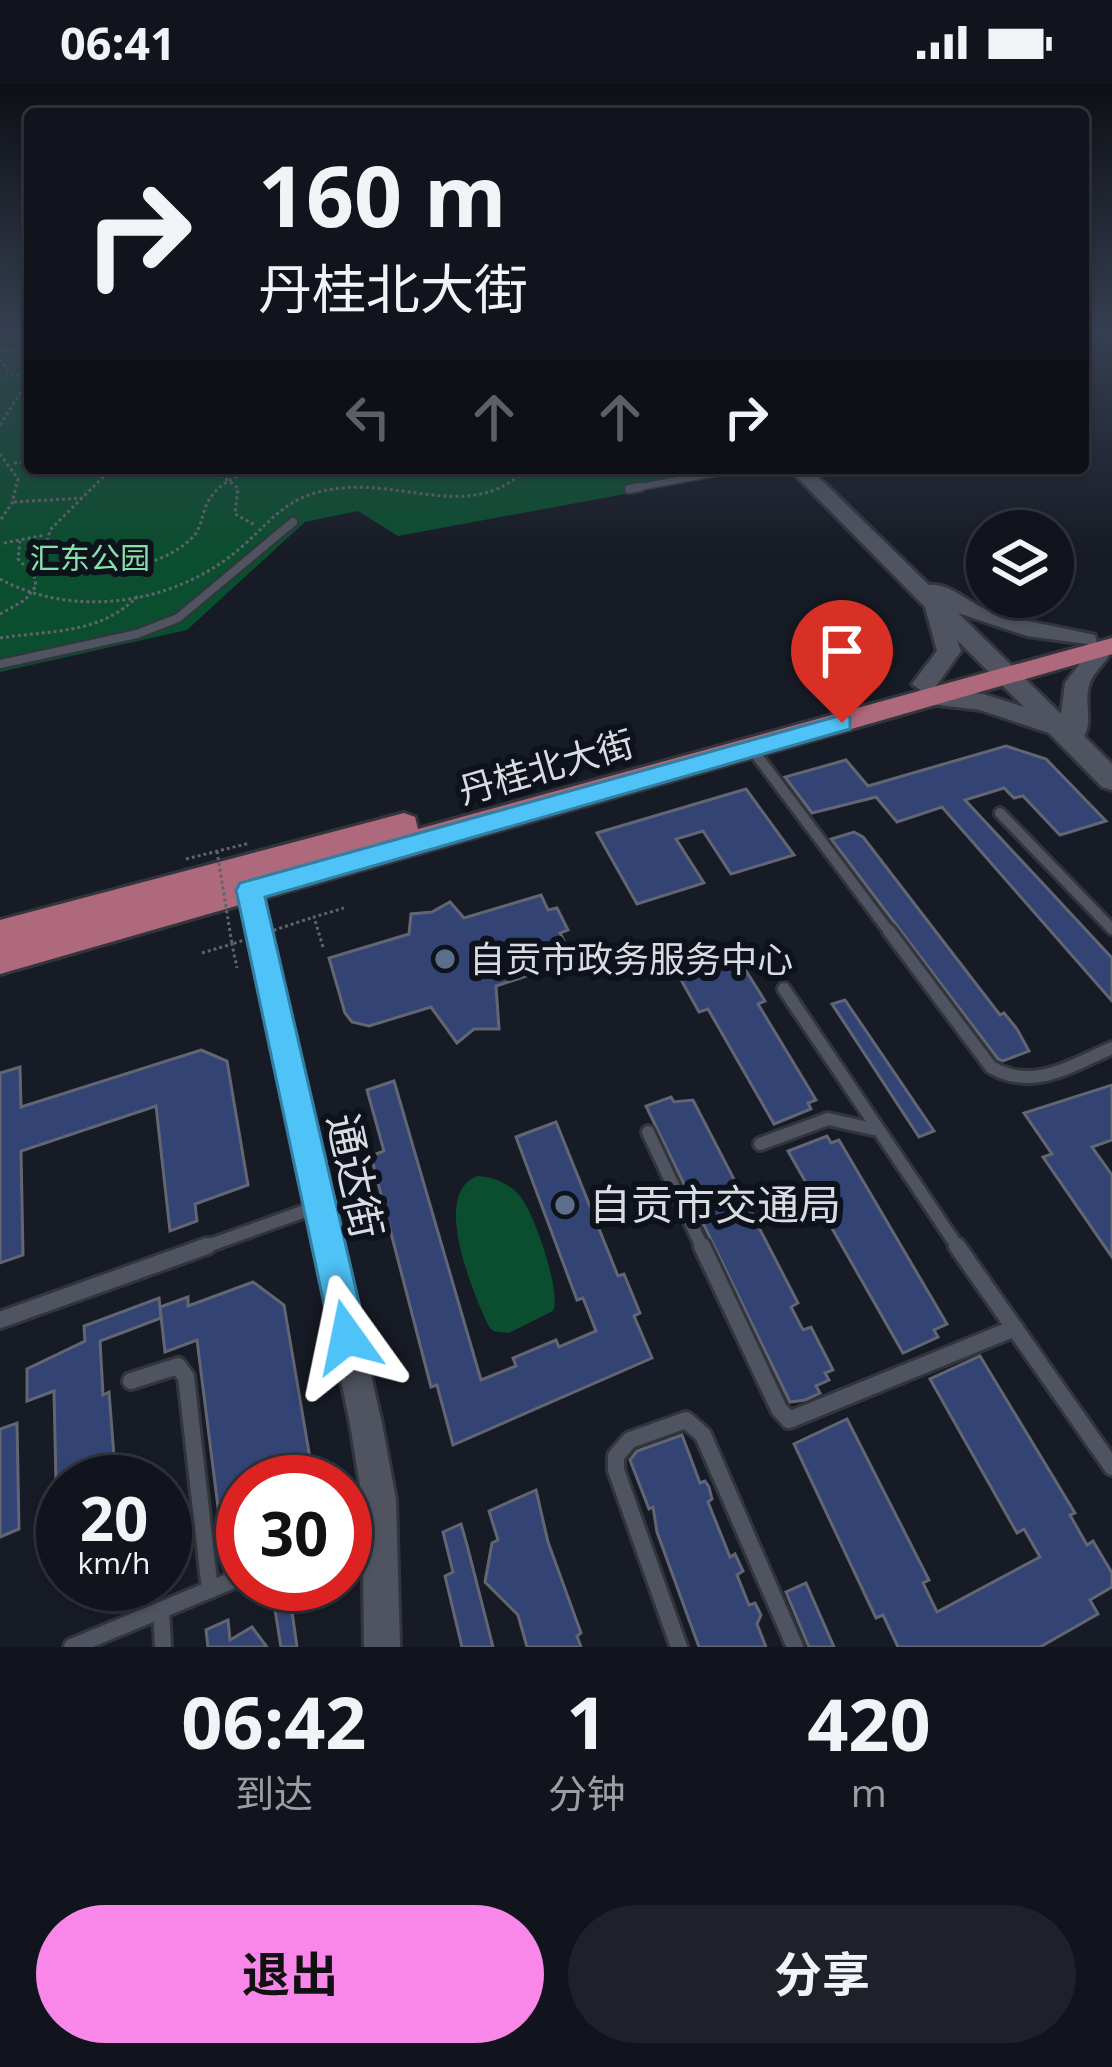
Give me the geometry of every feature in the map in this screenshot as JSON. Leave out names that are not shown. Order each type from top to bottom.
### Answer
[{"type":"main road","points":[[803,474],[925,588],[954,604],[1028,630],[1104,642]]},
{"type":"main road","points":[[815,474],[1070,731],[1112,780]]},
{"type":"main road","points":[[925,588],[949,651],[928,691],[983,702],[1070,731],[1112,764]]},
{"type":"main road","points":[[1070,731],[1071,698],[1085,664],[1104,642]]},
{"type":"main road","name":"丹桂北大街","points":[[0,934],[1104,642]]},
{"type":"main road","name":"丹桂北大街","points":[[0,959],[248,867],[752,748],[928,691]]},
{"type":"street","name":"通达街","points":[[248,867],[366,1424],[380,1520],[382,1647]]},
{"type":"lane","points":[[629,489],[710,474]]},
{"type":"lane","points":[[0,664],[137,634],[178,618],[293,522]]},
{"type":"lane","points":[[752,748],[991,1067],[1005,1079],[1028,1082],[1112,1048]]},
{"type":"lane","points":[[1000,813],[1112,929]]},
{"type":"lane","points":[[784,989],[876,1130],[1112,1467]]},
{"type":"lane","points":[[760,1144],[828,1119],[876,1130]]},
{"type":"lane","points":[[648,1132],[779,1409],[789,1420],[1015,1328]]},
{"type":"lane","points":[[0,1321],[319,1206]]},
{"type":"lane","points":[[131,1381],[168,1366],[178,1366],[186,1376],[210,1590]]},
{"type":"lane","points":[[679,1647],[616,1470],[616,1456],[630,1440],[686,1420],[704,1435],[795,1647]]},
{"type":"lane","points":[[372,1523],[380,1520]]},
{"type":"lane","points":[[192,1597],[216,1587]]},
{"type":"lane","points":[[72,1647],[159,1611]]},
{"type":"lane","points":[[161,1611],[163,1647]]},
{"type":"path","points":[[0,454],[18,479],[13,502],[0,521]]},
{"type":"path","points":[[10,463],[24,462]]},
{"type":"path","points":[[4,543],[47,535],[57,518],[106,474]]},
{"type":"path","points":[[220,474],[238,488],[235,514],[256,526]]},
{"type":"path","points":[[47,535],[54,554],[78,565],[114,567],[153,559],[192,538],[202,525],[208,500],[244,474]]},
{"type":"path","points":[[13,502],[84,498]]},
{"type":"path","points":[[0,614],[25,600],[36,586],[34,575],[18,559],[20,541]]},
{"type":"path","points":[[0,638],[63,633],[99,624],[125,610],[139,595]]},
{"type":"path","points":[[217,851],[237,968]]},
{"type":"path","points":[[186,859],[217,851],[248,867]]},
{"type":"path","points":[[202,953],[344,908]]},
{"type":"path","points":[[314,917],[323,947]]},
{"type":"green space","name":"汇东公园","points":[[0,407],[24,407],[24,474],[734,474],[398,536],[358,511],[305,522],[187,630],[0,672]]},
{"type":"green space","points":[[478,1176],[501,1182],[520,1196],[539,1235],[554,1288],[553,1311],[509,1333],[493,1331],[488,1325],[459,1244],[457,1201],[464,1186]]},
{"type":"building","points":[[1006,746],[1046,759],[1106,821],[1060,835],[1023,796],[1014,798],[1004,788],[965,800],[1112,958],[1112,1001],[942,807],[897,822],[876,797],[812,813],[785,777],[846,760],[868,786]]},
{"type":"building","points":[[746,789],[794,855],[731,874],[703,831],[676,839],[704,883],[637,904],[597,833]]},
{"type":"building","points":[[854,832],[863,837],[1000,1015],[1004,1013],[1017,1029],[1029,1051],[998,1059],[831,839]]},
{"type":"building","name":"自贡市政务服务中心","points":[[541,895],[548,910],[557,908],[568,930],[560,933],[565,943],[560,961],[496,986],[499,1029],[474,1029],[457,1043],[431,1007],[369,1026],[352,1022],[345,1013],[329,958],[409,934],[411,914],[432,912],[450,902],[464,918]]},
{"type":"building","points":[[733,950],[765,1001],[758,1004],[816,1100],[808,1103],[811,1109],[774,1124],[708,1009],[699,1012],[680,978],[712,968],[706,959]]},
{"type":"building","points":[[845,1000],[934,1131],[919,1137],[832,1004]]},
{"type":"building","points":[[201,1050],[227,1061],[248,1185],[195,1204],[197,1221],[170,1231],[156,1106],[21,1151],[23,1255],[0,1263],[0,1073],[20,1067],[21,1107]]},
{"type":"building","points":[[394,1081],[481,1380],[516,1366],[513,1358],[556,1340],[559,1347],[596,1331],[583,1298],[577,1300],[516,1137],[556,1122],[618,1276],[624,1274],[640,1313],[634,1316],[652,1358],[453,1445],[437,1385],[431,1387],[371,1156],[384,1151],[367,1090]]},
{"type":"building","points":[[1112,1085],[1112,1140],[1092,1147],[1112,1175],[1112,1257],[1043,1157],[1052,1154],[1024,1113]]},
{"type":"building","points":[[671,1097],[674,1102],[693,1100],[798,1303],[791,1307],[803,1330],[811,1327],[833,1370],[825,1373],[829,1380],[816,1386],[820,1393],[790,1402],[646,1106]]},
{"type":"building","points":[[827,1136],[831,1143],[839,1140],[947,1324],[934,1330],[938,1337],[903,1353],[788,1151]]},
{"type":"building","points":[[253,1282],[284,1305],[309,1455],[216,1455],[216,1491],[197,1340],[165,1352],[160,1307],[188,1297],[188,1306]]},
{"type":"building","points":[[159,1298],[161,1318],[100,1341],[114,1455],[55,1455],[54,1391],[27,1401],[27,1369],[85,1341],[84,1326]]},
{"type":"building","points":[[980,1356],[1075,1513],[1070,1515],[1087,1545],[1093,1541],[1112,1573],[1112,1587],[1090,1600],[1098,1614],[1040,1647],[898,1647],[883,1615],[876,1618],[794,1444],[847,1419],[929,1580],[923,1583],[937,1612],[1040,1557],[1024,1529],[1017,1533],[930,1379]]},
{"type":"building","points":[[17,1423],[19,1529],[0,1537],[0,1429]]},
{"type":"building","points":[[682,1435],[700,1483],[705,1481],[709,1487],[712,1499],[708,1502],[730,1557],[735,1554],[743,1571],[737,1575],[749,1605],[755,1603],[761,1615],[757,1624],[766,1647],[699,1647],[657,1532],[653,1507],[649,1509],[630,1460],[637,1451]]},
{"type":"building","points":[[536,1490],[548,1542],[581,1633],[577,1636],[581,1647],[527,1647],[518,1615],[485,1582],[492,1543],[498,1540],[489,1511]]},
{"type":"building","points":[[461,1524],[493,1647],[462,1647],[445,1576],[453,1572],[443,1532]]},
{"type":"building","points":[[806,1583],[834,1647],[809,1647],[786,1592]]},
{"type":"building","points":[[275,1611],[292,1611],[297,1647],[281,1647]]},
{"type":"building","points":[[228,1620],[230,1640],[252,1627],[267,1647],[208,1647],[206,1630]]},
{"type":"place","name":"自贡市政务服务中心","points":[[445,959]]},
{"type":"place","name":"自贡市交通局","points":[[565,1205]]},
{"type":"route","points":[[347,1337],[250,890],[842,723]]}]
